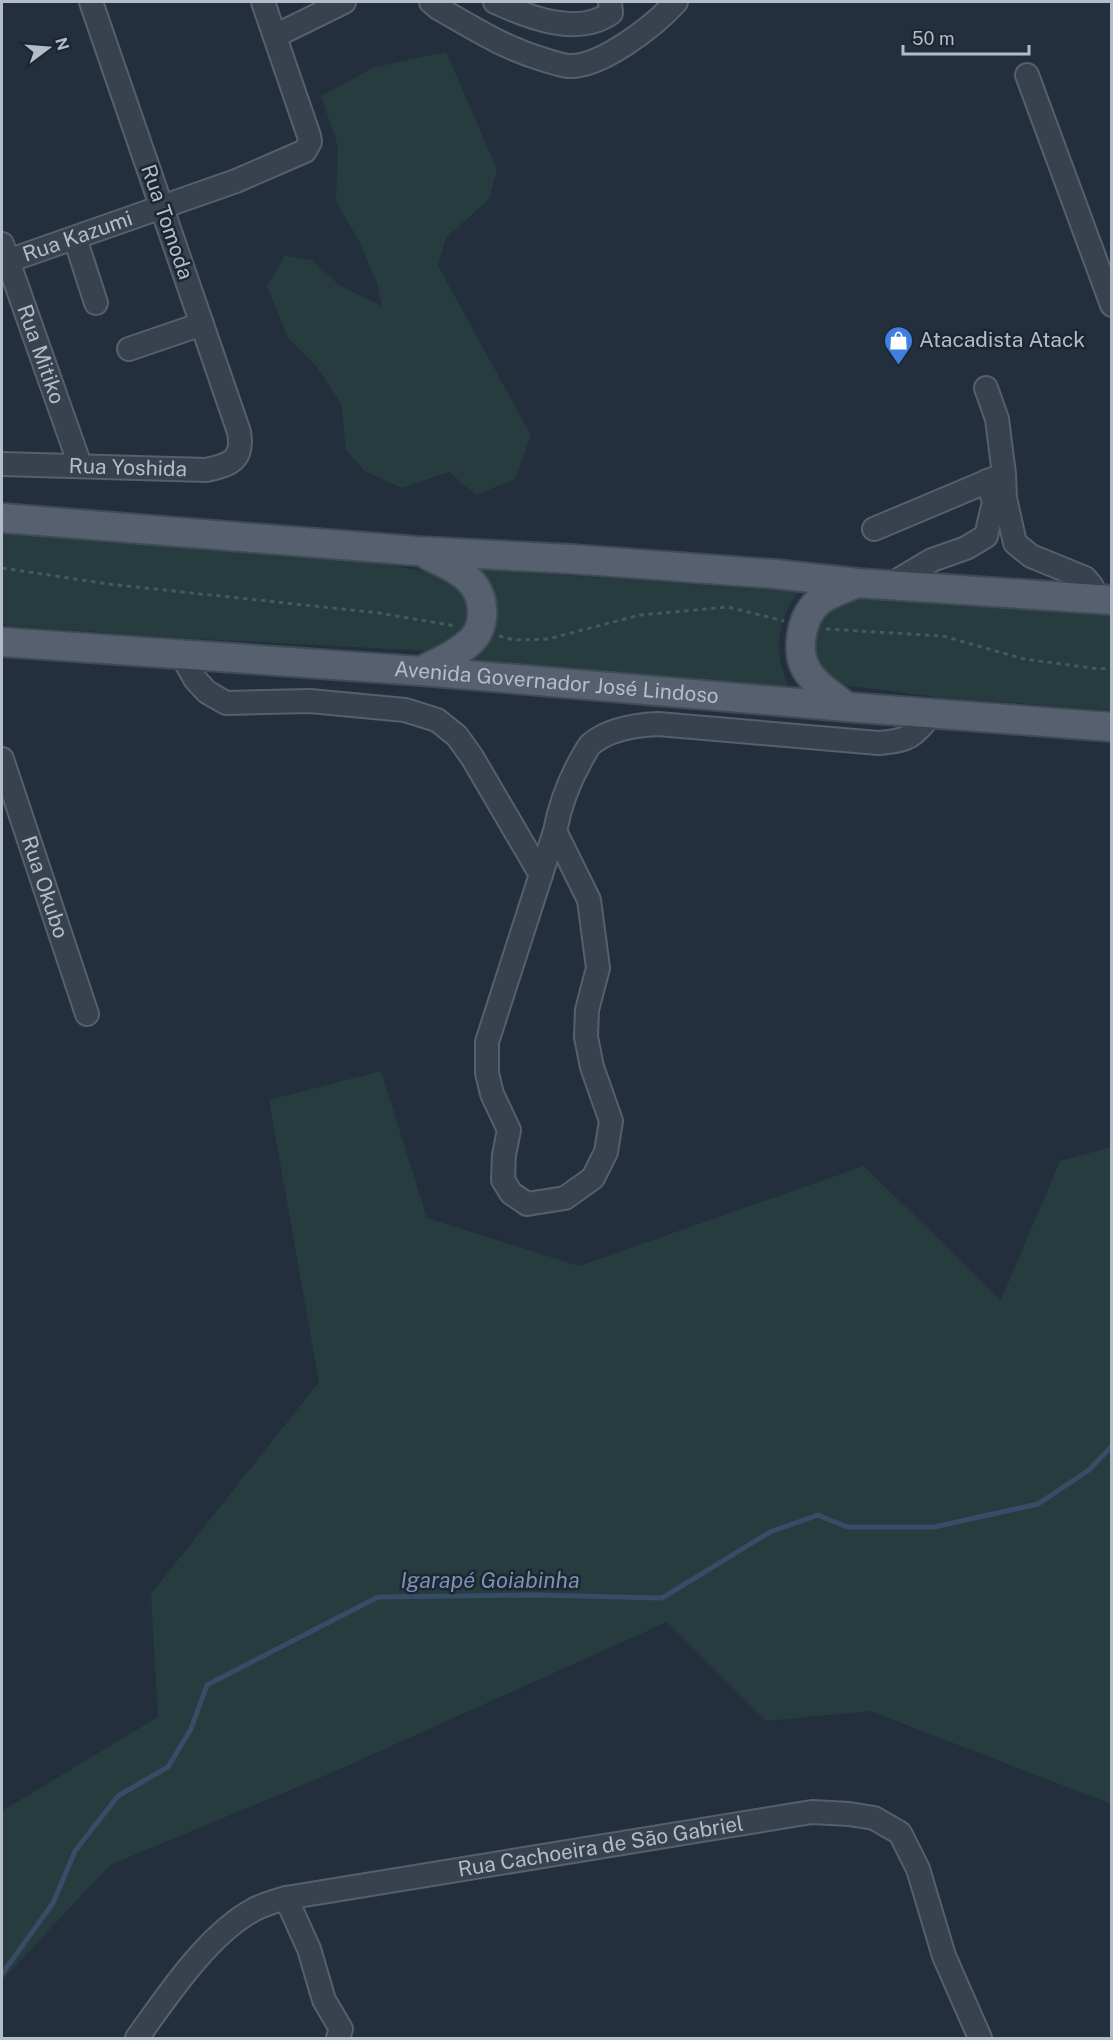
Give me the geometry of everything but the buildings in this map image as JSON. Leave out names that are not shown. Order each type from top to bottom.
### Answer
[{"type":"main road","points":[[2,518],[417,551],[570,559],[775,574],[857,583],[1105,600]]},
{"type":"main road","points":[[417,551],[451,566],[472,581],[482,599],[483,618],[475,637],[460,650],[421,671]]},
{"type":"main road","points":[[847,707],[820,685],[806,669],[800,644],[803,626],[815,604],[857,583]]},
{"type":"main road","name":"Avenida Governador José Lindoso","points":[[2,642],[421,671],[1112,727]]},
{"type":"street","name":"Rua Tomoda","points":[[91,2],[241,443]]},
{"type":"street","points":[[263,2],[275,36],[344,2]]},
{"type":"street","points":[[431,2],[520,53],[568,66],[589,62],[628,42],[660,19],[676,2]]},
{"type":"street","points":[[503,4],[542,20],[579,23],[604,18],[611,13],[610,2]]},
{"type":"street","name":"Rua Kazumi","points":[[4,256],[75,238],[236,181],[305,151],[310,142],[309,136],[275,36]]},
{"type":"street","points":[[1027,75],[1112,305]]},
{"type":"street","points":[[75,238],[96,303]]},
{"type":"street","name":"Rua Mitiko","points":[[4,256],[80,465]]},
{"type":"street","points":[[129,349],[202,324]]},
{"type":"street","points":[[890,585],[932,560],[966,548],[986,536],[994,502],[997,419],[986,388]]},
{"type":"street","name":"Rua Yoshida","points":[[2,464],[206,470],[232,462],[238,454],[241,443]]},
{"type":"street","points":[[874,529],[996,478]]},
{"type":"street","points":[[996,478],[1005,498],[1015,543],[1030,556],[1085,578],[1105,600]]},
{"type":"street","points":[[182,654],[195,679],[207,692],[226,703],[310,701],[405,710],[437,720],[458,736],[541,875]]},
{"type":"street","points":[[555,831],[590,900],[598,968],[587,1010],[586,1038],[592,1067],[611,1121],[606,1152],[593,1178],[565,1198],[527,1204],[511,1193],[503,1180],[504,1155],[509,1131],[492,1094],[487,1073],[487,1042],[555,831],[561,805],[571,777],[590,745],[632,726],[658,724],[878,743],[900,741],[916,733],[932,713]]},
{"type":"street","name":"Rua Okubo","points":[[2,759],[87,1014]]},
{"type":"street","name":"Rua Cachoeira de São Gabriel","points":[[137,2038],[155,2029],[189,1966],[229,1928],[256,1909],[286,1898],[812,1812],[874,1818],[900,1833],[918,1869],[944,1956],[980,2038]]},
{"type":"street","points":[[286,1898],[309,1949],[324,2000],[341,2029],[338,2038]]},
{"type":"path","points":[[2,568],[108,584],[379,613],[478,630],[514,640],[548,639],[640,615],[728,608],[803,626],[943,636],[1024,658],[1099,669],[1112,668]]},
{"type":"green space","points":[[446,52],[497,169],[489,199],[446,238],[438,266],[531,435],[515,479],[476,495],[449,472],[402,488],[364,471],[346,449],[341,403],[315,365],[288,338],[267,286],[285,256],[312,260],[339,285],[382,306],[377,283],[358,239],[336,201],[338,146],[321,96],[375,67]]},
{"type":"green space","points":[[2,529],[332,553],[440,575],[458,589],[464,598],[469,616],[465,629],[438,650],[429,651],[181,638],[2,625]]},
{"type":"green space","points":[[477,569],[798,592],[785,616],[779,640],[781,665],[791,690],[465,665],[474,657]]},
{"type":"green space","points":[[850,598],[1111,614],[1111,710],[936,697],[833,682],[813,661],[817,615]]},
{"type":"green space","points":[[381,1071],[427,1218],[579,1266],[864,1166],[1001,1300],[1060,1161],[1111,1147],[1111,1804],[870,1711],[766,1721],[667,1622],[329,1774],[110,1865],[2,1980],[2,1811],[158,1717],[151,1594],[319,1382],[269,1100]]},
{"type":"waterway","name":"Igarapé Goiabinha","points":[[2,1974],[53,1903],[75,1851],[118,1796],[168,1767],[191,1729],[207,1685],[378,1597],[535,1595],[662,1598],[770,1532],[818,1515],[847,1527],[934,1527],[1038,1504],[1089,1470],[1112,1446]]},
{"type":"place","name":"Atacadista Atack","points":[[898,366]]}]
